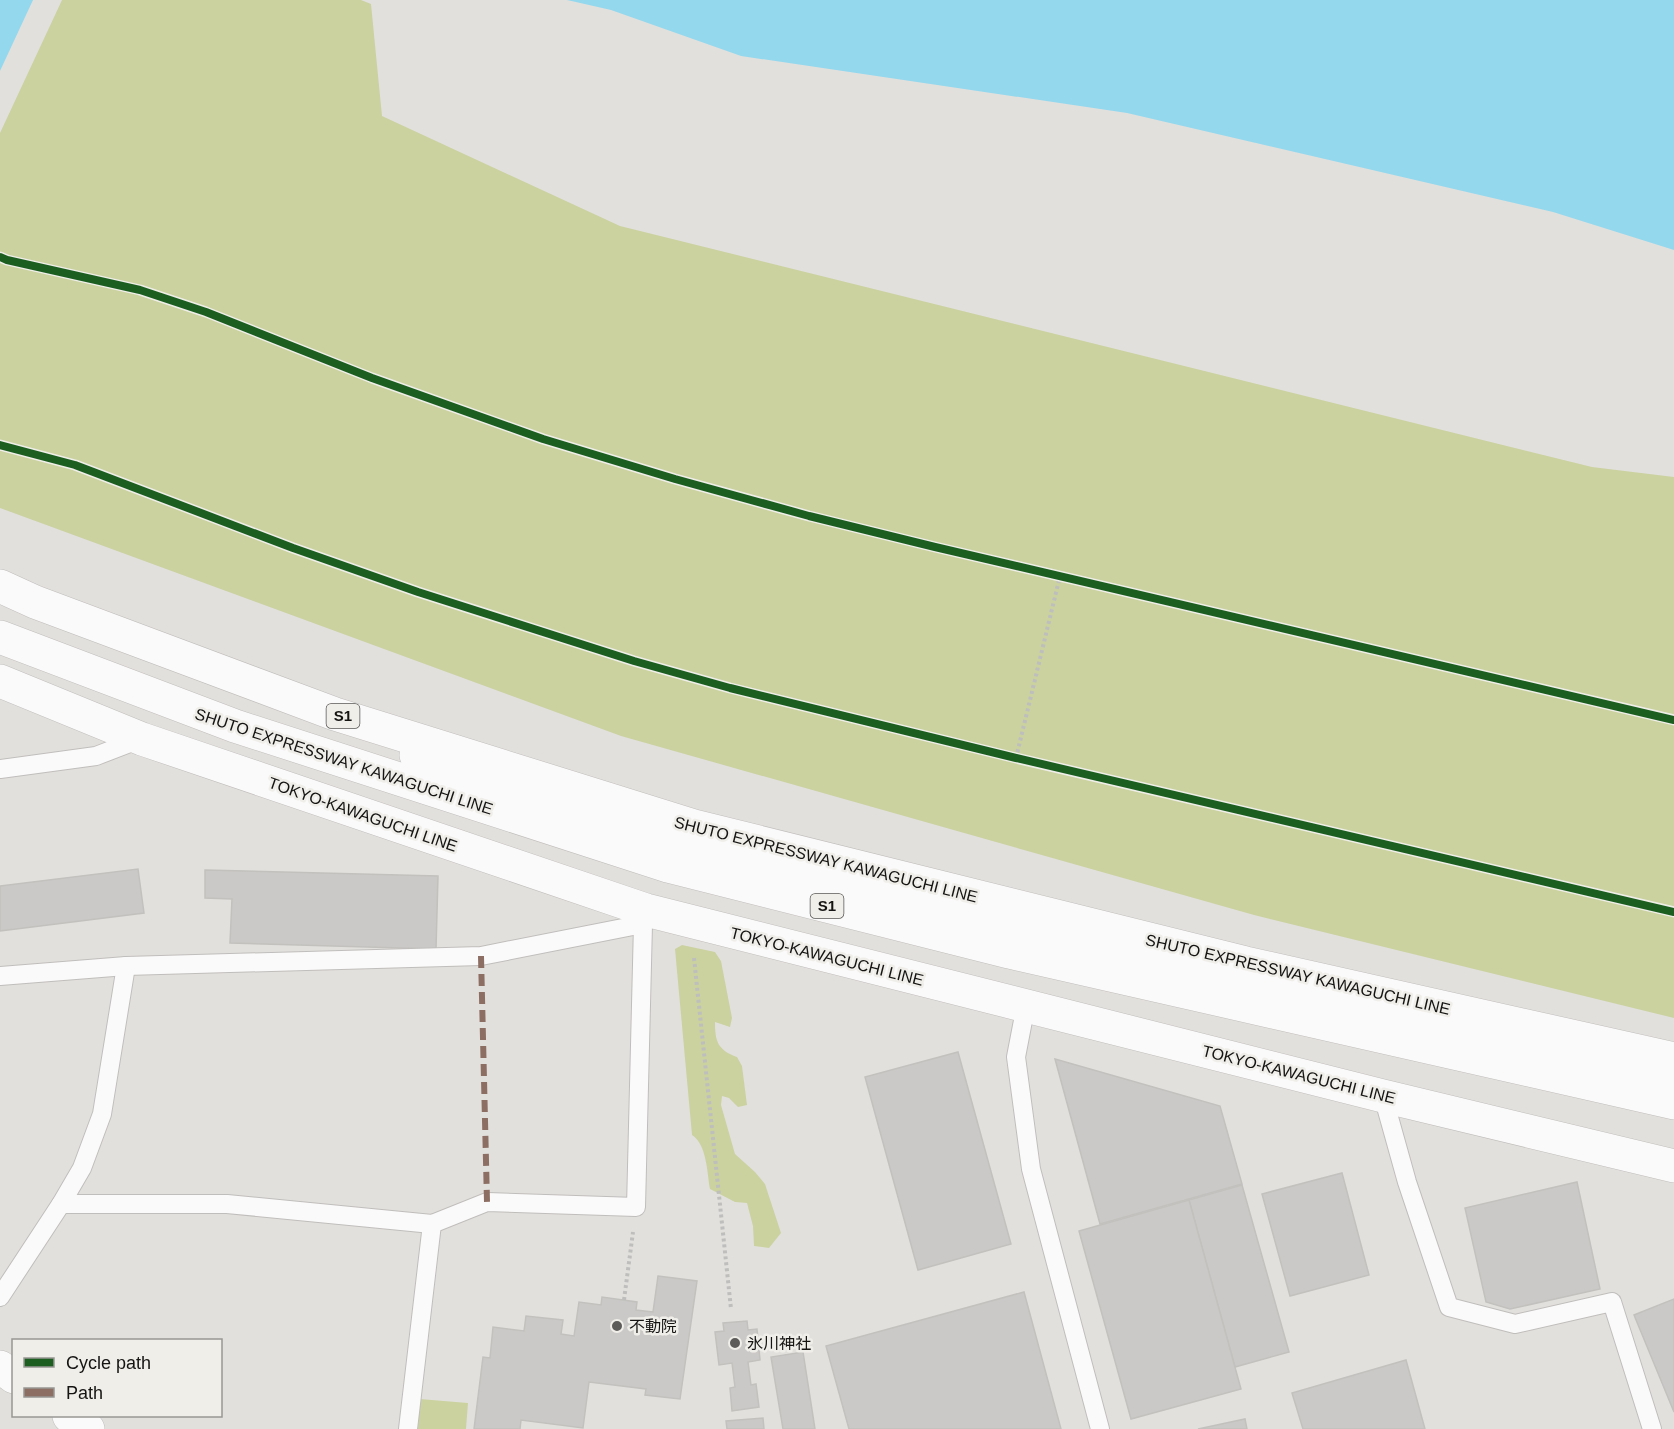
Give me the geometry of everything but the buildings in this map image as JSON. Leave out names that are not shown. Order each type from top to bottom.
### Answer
[{"type":"main road","name":"SHUTO EXPRESSWAY KAWAGUCHI LINE","points":[[0,586],[35,602],[336,714],[694,826],[1246,963],[1674,1059]]},
{"type":"main road","points":[[0,603],[178,671],[709,858],[1674,1079]]},
{"type":"main road","name":"SHUTO EXPRESSWAY KAWAGUCHI LINE","points":[[0,637],[235,726],[668,866],[1009,952],[1674,1103]]},
{"type":"main road","name":"TOKYO-KAWAGUCHI LINE","points":[[0,681],[142,739],[644,917],[690,922],[1383,1096],[1674,1166]]},
{"type":"main road","points":[[70,1417],[88,1429]]},
{"type":"lane","points":[[0,769],[96,756],[142,739]]},
{"type":"lane","points":[[0,976],[126,966],[481,956],[644,917],[636,1207],[487,1202],[432,1224],[227,1204],[61,1204]]},
{"type":"lane","points":[[0,1297],[82,1168],[102,1114],[126,966]]},
{"type":"lane","points":[[1026,1005],[1016,1057],[1030,1169],[1100,1429]]},
{"type":"lane","points":[[1383,1096],[1407,1182],[1449,1307],[1515,1324],[1612,1302],[1652,1429]]},
{"type":"lane","points":[[408,1429],[432,1224]]},
{"type":"path","points":[[1048,573],[1071,578]]},
{"type":"path","points":[[1016,758],[1060,576]]},
{"type":"path","points":[[1005,755],[1028,761]]},
{"type":"path","points":[[690,922],[731,1309]]},
{"type":"path","points":[[624,1300],[636,1207]]},
{"type":"green space","points":[[62,0],[361,0],[371,4],[382,116],[620,226],[1592,467],[1674,477],[1674,1018],[1254,915],[621,736],[0,508],[0,133]]},
{"type":"green space","points":[[682,945],[715,952],[721,961],[732,1018],[730,1027],[715,1022],[716,1035],[722,1048],[737,1057],[742,1066],[747,1105],[738,1107],[729,1098],[722,1096],[721,1105],[735,1154],[765,1184],[781,1233],[769,1248],[754,1246],[753,1226],[747,1203],[735,1202],[710,1189],[701,1145],[692,1135],[675,949]]},
{"type":"green space","points":[[420,1399],[468,1403],[466,1429],[418,1429]]},
{"type":"water","points":[[0,0],[33,0],[0,71]]},
{"type":"water","points":[[567,0],[1674,0],[1674,250],[1553,212],[1127,113],[741,56],[611,10]]},
{"type":"marked path","points":[[481,956],[487,1202]]},
{"type":"cycle path","points":[[0,257],[140,290],[206,312],[372,378],[543,439],[675,479],[809,516],[935,547],[1674,720]]},
{"type":"cycle path","points":[[0,445],[75,465],[293,548],[418,592],[634,661],[730,688],[1016,758],[1674,912]]},
{"type":"place","name":"不動院","points":[[617,1326]]},
{"type":"place","name":"氷川神社","points":[[735,1343]]}]
